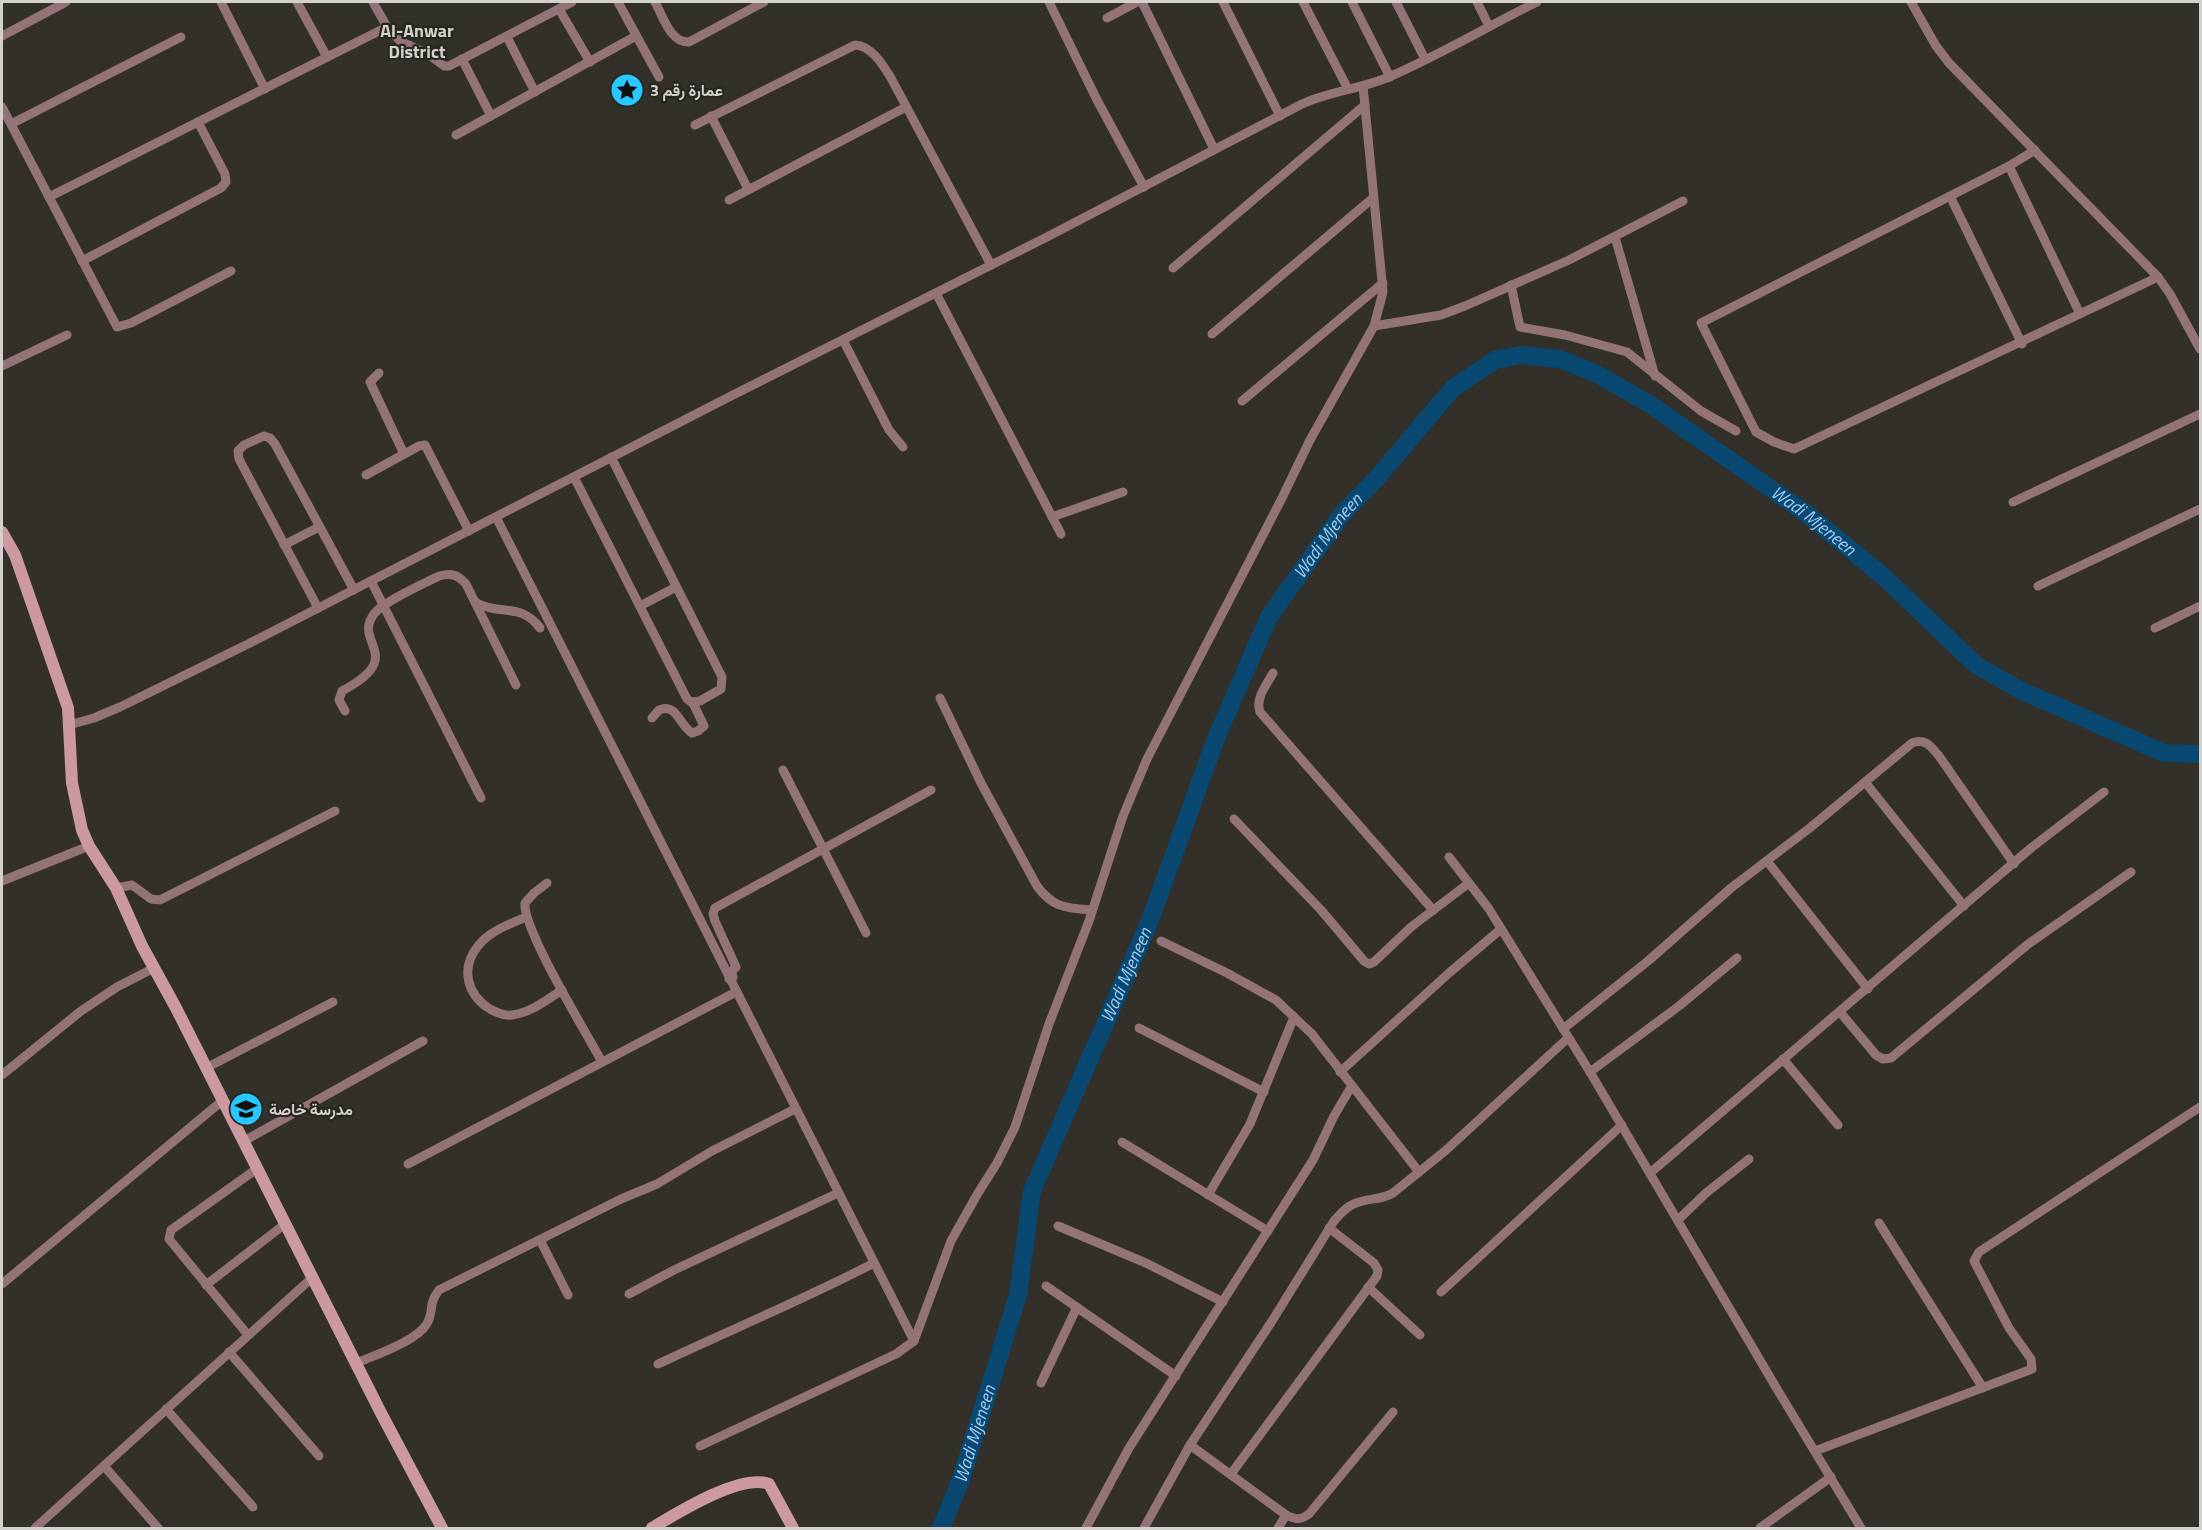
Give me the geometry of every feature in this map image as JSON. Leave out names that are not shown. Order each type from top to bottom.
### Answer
[{"type":"street","points":[[2,36],[50,5],[66,2]]},
{"type":"street","points":[[221,2],[264,89]]},
{"type":"street","points":[[297,2],[327,57]]},
{"type":"street","points":[[374,2],[387,27],[400,41],[428,54],[444,66],[449,66],[572,2]]},
{"type":"street","points":[[618,2],[659,77]]},
{"type":"street","points":[[655,2],[674,37],[682,42],[689,42],[764,2]]},
{"type":"street","points":[[1049,2],[1097,100],[1144,187]]},
{"type":"street","points":[[1107,18],[1137,2]]},
{"type":"street","points":[[1142,2],[1214,149]]},
{"type":"street","points":[[1223,2],[1280,116]]},
{"type":"street","points":[[1304,2],[1348,89]]},
{"type":"street","points":[[1352,2],[1390,77]]},
{"type":"street","points":[[1396,2],[1425,59]]},
{"type":"street","points":[[1477,2],[1489,26]]},
{"type":"street","points":[[69,725],[94,718],[140,697],[354,590],[1318,97],[1390,77],[1537,2]]},
{"type":"street","points":[[1911,2],[1936,46],[1949,63],[2158,277],[2200,349]]},
{"type":"street","points":[[559,9],[590,62]]},
{"type":"street","points":[[49,197],[387,27]]},
{"type":"street","points":[[456,135],[636,36]]},
{"type":"street","points":[[10,124],[181,37]]},
{"type":"street","points":[[507,37],[535,92]]},
{"type":"street","points":[[695,125],[858,45],[868,50],[882,64],[991,265]]},
{"type":"street","points":[[462,59],[491,116]]},
{"type":"street","points":[[700,1446],[896,1354],[914,1341],[951,1241],[978,1192],[998,1163],[1015,1127],[1026,1089],[1092,910],[1123,816],[1147,759],[1310,440],[1374,326],[1383,292],[1383,283],[1363,86]]},
{"type":"street","points":[[1173,268],[1365,105]]},
{"type":"street","points":[[2,106],[117,327],[231,271]]},
{"type":"street","points":[[729,200],[906,107]]},
{"type":"street","points":[[711,116],[748,189]]},
{"type":"street","points":[[82,261],[221,188],[226,182],[225,174],[198,122]]},
{"type":"street","points":[[2035,150],[2009,166],[1701,323],[1756,432],[1794,449],[2158,277]]},
{"type":"street","points":[[2009,166],[2080,314]]},
{"type":"street","points":[[1950,196],[2021,343]]},
{"type":"street","points":[[1212,334],[1373,198]]},
{"type":"street","points":[[1374,326],[1441,315],[1615,237],[1683,201]]},
{"type":"street","points":[[1615,237],[1656,376]]},
{"type":"street","points":[[1242,401],[1383,283]]},
{"type":"street","points":[[1511,285],[1520,327],[1565,335],[1627,352],[1701,411],[1736,431]]},
{"type":"street","points":[[936,293],[1061,534]]},
{"type":"street","points":[[2,366],[67,334]]},
{"type":"street","points":[[843,340],[889,430],[903,447]]},
{"type":"street","points":[[379,372],[370,382],[404,454]]},
{"type":"street","points":[[2013,502],[2200,414]]},
{"type":"street","points":[[318,608],[239,459],[238,451],[243,445],[264,436],[270,438],[354,590]]},
{"type":"street","points":[[366,475],[419,446],[425,446],[469,531]]},
{"type":"street","points":[[611,457],[723,681],[721,689],[693,702]]},
{"type":"street","points":[[574,477],[687,699],[693,702],[704,726],[698,732],[692,733],[676,714],[667,709],[659,710],[652,718]]},
{"type":"street","points":[[1052,517],[1123,492]]},
{"type":"street","points":[[2038,586],[2200,509]]},
{"type":"street","points":[[496,518],[914,1341]]},
{"type":"street","points":[[284,545],[319,527]]},
{"type":"street","points":[[2,532],[15,555],[46,649],[63,688],[68,708],[73,792],[82,830],[89,846],[116,888],[154,968],[258,1168],[355,1364],[442,1528]]},
{"type":"street","points":[[345,711],[339,700],[342,691],[367,676],[375,663],[376,654],[369,624],[376,612],[439,576],[448,574],[460,577],[466,584],[516,685]]},
{"type":"street","points":[[371,581],[481,798]]},
{"type":"street","points":[[640,606],[676,586]]},
{"type":"street","points":[[475,602],[490,609],[520,612],[527,615],[540,628]]},
{"type":"street","points":[[2155,628],[2200,606]]},
{"type":"street","points":[[1273,673],[1259,701],[1260,712],[1433,910]]},
{"type":"street","points":[[940,698],[981,783],[1037,886],[1046,898],[1056,905],[1092,910]]},
{"type":"street","points":[[1563,1029],[1648,961],[1731,888],[1912,742],[1920,740],[1927,742],[1939,756],[2014,864]]},
{"type":"street","points":[[783,770],[866,933]]},
{"type":"street","points":[[1865,782],[1964,906]]},
{"type":"street","points":[[729,979],[733,977],[731,972],[736,967],[715,921],[713,914],[715,908],[931,790]]},
{"type":"street","points":[[1650,1173],[2014,864],[2104,792]]},
{"type":"street","points":[[116,888],[132,885],[151,899],[160,900],[335,811]]},
{"type":"street","points":[[1234,819],[1314,902],[1369,964],[1468,882]]},
{"type":"street","points":[[2,881],[89,846]]},
{"type":"street","points":[[1449,857],[1502,929],[1623,1125],[1777,1389],[1862,1528]]},
{"type":"street","points":[[1767,861],[1868,989]]},
{"type":"street","points":[[1840,1012],[1876,1055],[1883,1059],[1891,1058],[2027,945],[2131,872]]},
{"type":"street","points":[[548,883],[534,892],[525,903],[526,917],[562,990],[603,1062]]},
{"type":"street","points":[[526,917],[495,932],[477,946],[469,963],[467,978],[471,992],[483,1005],[496,1013],[510,1016],[523,1013],[562,990]]},
{"type":"street","points":[[1340,1072],[1449,973],[1502,929]]},
{"type":"street","points":[[1161,941],[1276,1000],[1312,1034],[1419,1172]]},
{"type":"street","points":[[1590,1072],[1737,958]]},
{"type":"street","points":[[2,1075],[81,1011],[117,987],[154,968]]},
{"type":"street","points":[[408,1164],[735,992]]},
{"type":"street","points":[[206,1068],[333,1002]]},
{"type":"street","points":[[1209,1196],[1250,1124],[1294,1017]]},
{"type":"street","points":[[1138,1028],[1264,1092]]},
{"type":"street","points":[[1144,1528],[1190,1445],[1272,1321],[1329,1228],[1346,1208],[1355,1203],[1384,1198],[1393,1193],[1510,1092],[1568,1038]]},
{"type":"street","points":[[244,1141],[423,1041]]},
{"type":"street","points":[[1783,1059],[1838,1125]]},
{"type":"street","points":[[1086,1528],[1129,1448],[1313,1160],[1334,1116],[1352,1087]]},
{"type":"street","points":[[2,1284],[222,1101]]},
{"type":"street","points":[[1815,1451],[2032,1369],[2033,1365],[1974,1261],[1978,1252],[2200,1107]]},
{"type":"street","points":[[355,1364],[410,1339],[425,1327],[430,1317],[431,1299],[439,1290],[621,1199],[657,1184],[712,1151],[795,1109]]},
{"type":"street","points":[[1441,1292],[1623,1125]]},
{"type":"street","points":[[1122,1142],[1268,1231]]},
{"type":"street","points":[[1678,1220],[1706,1193],[1749,1160]]},
{"type":"street","points":[[248,1335],[169,1239],[171,1230],[258,1168]]},
{"type":"street","points":[[629,1294],[674,1270],[838,1193]]},
{"type":"street","points":[[1879,1223],[1983,1388]]},
{"type":"street","points":[[206,1285],[285,1224]]},
{"type":"street","points":[[1058,1226],[1146,1263],[1223,1302]]},
{"type":"street","points":[[1231,1474],[1377,1276],[1378,1270],[1374,1263],[1329,1228]]},
{"type":"street","points":[[540,1240],[568,1295]]},
{"type":"street","points":[[658,1364],[786,1307],[874,1263]]},
{"type":"street","points":[[40,1527],[166,1409],[313,1277]]},
{"type":"street","points":[[1046,1286],[1176,1376]]},
{"type":"street","points":[[1368,1287],[1420,1335]]},
{"type":"street","points":[[1041,1383],[1077,1307]]},
{"type":"street","points":[[229,1352],[319,1456]]},
{"type":"street","points":[[166,1409],[253,1507]]},
{"type":"street","points":[[1190,1445],[1295,1520],[1309,1514],[1393,1412]]},
{"type":"street","points":[[104,1466],[158,1528]]},
{"type":"street","points":[[1760,1528],[1831,1477]]},
{"type":"street","points":[[652,1528],[714,1495],[737,1485],[754,1481],[770,1484],[794,1528]]},
{"type":"street","points":[[1278,1528],[1286,1515]]},
{"type":"waterway","name":"Wadi Mjeneen","points":[[941,1528],[961,1479],[1018,1295],[1032,1191],[1149,923],[1217,736],[1269,617],[1342,514],[1377,478],[1453,388],[1495,360],[1520,355],[1560,359],[1597,374],[1651,405],[1807,514],[1884,577],[1976,665],[2022,691],[2164,753],[2200,754]]},
{"type":"place","name":"عمارة رقم 3","points":[[627,90]]},
{"type":"place","name":"مدرسة خاصة","points":[[246,1109]]},
{"type":"district","name":"Al-Anwar District","points":[[417,42]]}]
